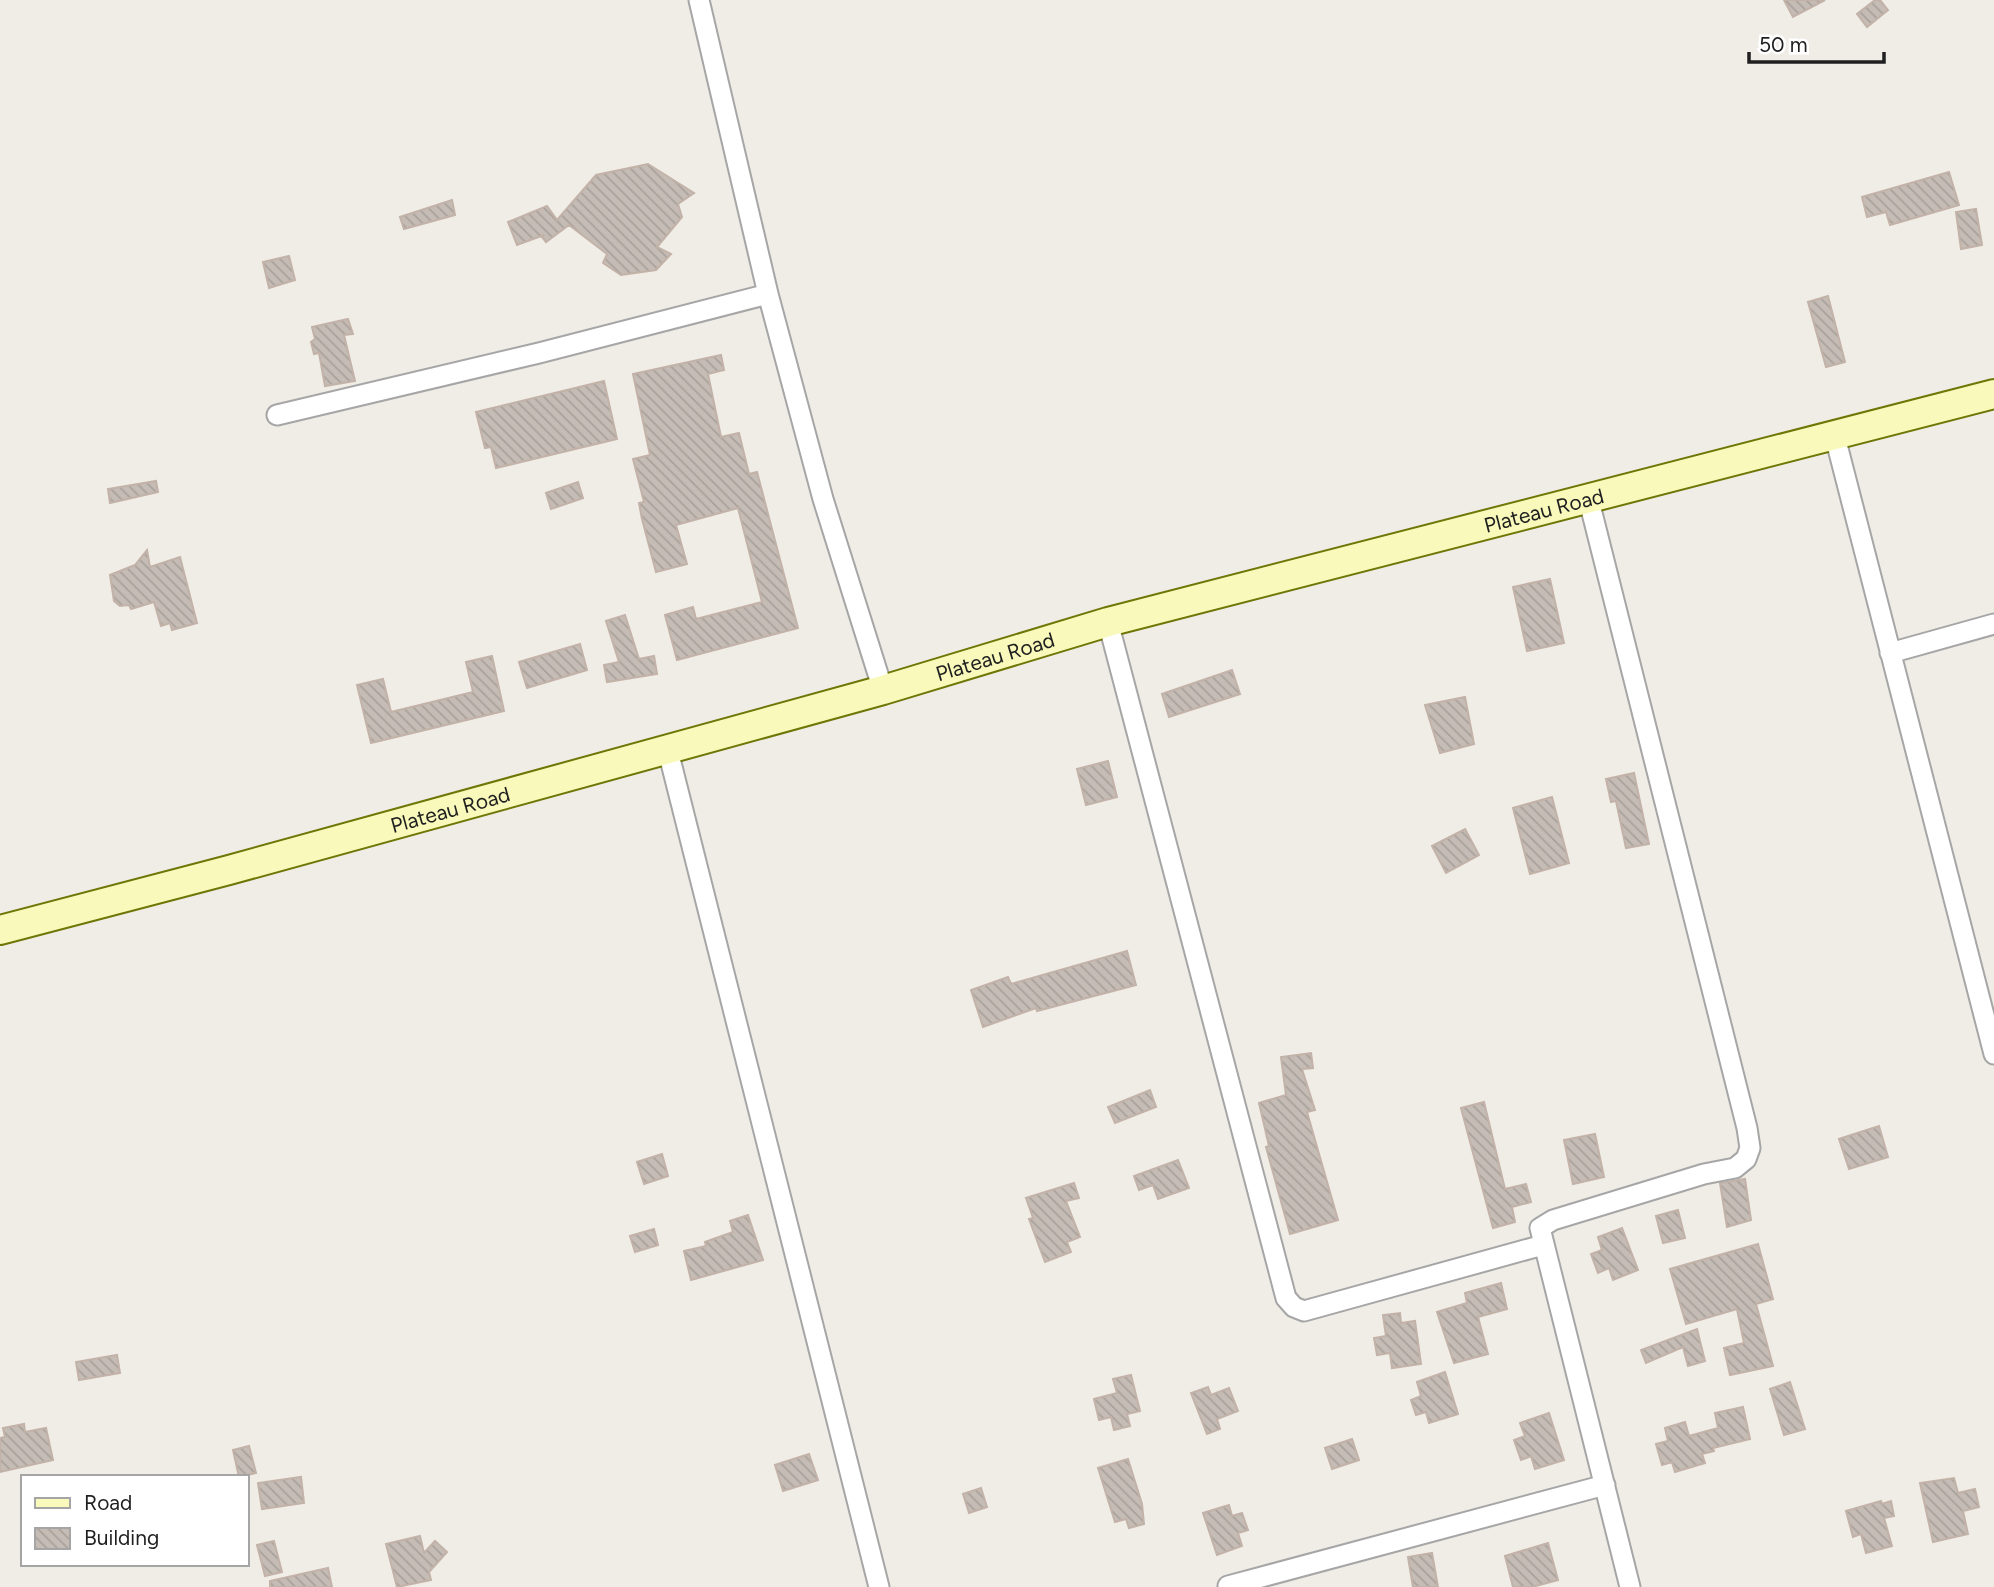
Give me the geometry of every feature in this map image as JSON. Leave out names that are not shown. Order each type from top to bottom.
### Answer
[{"type":"street","points":[[699,0],[768,294],[820,487],[883,690]]},
{"type":"street","points":[[277,415],[539,353],[768,294]]},
{"type":"street","name":"Plateau Road","points":[[0,930],[229,870],[667,747],[883,690],[1108,622],[1834,433],[1994,394]]},
{"type":"street","points":[[1834,433],[1994,1052]]},
{"type":"street","points":[[1588,497],[1750,1148],[1746,1159],[1735,1168],[1704,1174],[1553,1220],[1540,1228],[1630,1587]]},
{"type":"street","points":[[1108,622],[1286,1298],[1294,1307],[1304,1311],[1543,1245]]},
{"type":"street","points":[[1890,653],[1994,624]]},
{"type":"street","points":[[667,747],[879,1587]]},
{"type":"street","points":[[1228,1586],[1605,1485]]},
{"type":"building","points":[[1784,0],[1825,0],[1793,17]]},
{"type":"building","points":[[1875,0],[1880,0],[1888,10],[1867,27],[1857,14]]},
{"type":"building","points":[[648,164],[694,193],[678,204],[682,217],[657,247],[671,254],[656,270],[621,275],[603,263],[607,254],[569,225],[546,242],[542,237],[544,235],[517,245],[508,222],[547,206],[557,220],[596,175]]},
{"type":"building","points":[[1949,172],[1959,205],[1890,225],[1886,212],[1867,217],[1862,197]]},
{"type":"building","points":[[452,200],[455,215],[404,229],[400,217]]},
{"type":"building","points":[[1976,209],[1982,245],[1961,249],[1956,212]]},
{"type":"building","points":[[289,256],[295,280],[269,288],[263,262]]},
{"type":"building","points":[[1828,296],[1845,362],[1826,367],[1808,302]]},
{"type":"building","points":[[348,319],[353,334],[344,335],[355,381],[325,386],[319,353],[314,354],[311,342],[315,339],[312,327]]},
{"type":"building","points":[[721,355],[724,370],[708,374],[721,437],[739,433],[749,474],[757,472],[798,628],[677,660],[665,615],[693,607],[696,619],[762,602],[738,508],[676,525],[687,564],[656,572],[642,519],[639,503],[644,502],[633,459],[650,455],[633,374]]},
{"type":"building","points":[[604,381],[617,439],[496,468],[491,447],[485,448],[476,412]]},
{"type":"building","points":[[156,481],[158,492],[110,503],[108,489]]},
{"type":"building","points":[[578,482],[583,498],[551,509],[546,493]]},
{"type":"building","points":[[147,550],[150,567],[180,557],[197,623],[172,630],[170,623],[161,626],[154,602],[131,609],[129,605],[120,606],[114,601],[110,575],[135,565]]},
{"type":"building","points":[[1550,579],[1564,643],[1527,651],[1513,587]]},
{"type":"building","points":[[625,615],[639,659],[654,656],[657,674],[607,682],[604,665],[619,662],[606,621]]},
{"type":"building","points":[[580,644],[587,670],[527,688],[519,662]]},
{"type":"building","points":[[492,656],[504,711],[371,743],[357,685],[383,679],[391,712],[473,692],[466,662]]},
{"type":"building","points":[[1232,670],[1240,694],[1169,717],[1162,694]]},
{"type":"building","points":[[1465,697],[1474,744],[1440,753],[1425,705]]},
{"type":"building","points":[[1108,761],[1117,797],[1086,805],[1077,769]]},
{"type":"building","points":[[1634,773],[1649,844],[1626,848],[1616,801],[1611,802],[1606,779]]},
{"type":"building","points":[[1552,797],[1569,863],[1530,874],[1513,808]]},
{"type":"building","points":[[1465,829],[1479,855],[1446,873],[1432,846]]},
{"type":"building","points":[[1127,951],[1136,985],[1037,1011],[1036,1008],[983,1027],[971,990],[1008,977],[1011,984]]},
{"type":"building","points":[[1311,1053],[1313,1068],[1302,1069],[1315,1110],[1307,1112],[1338,1220],[1290,1234],[1266,1147],[1269,1146],[1259,1103],[1286,1095],[1281,1057]]},
{"type":"building","points":[[1150,1090],[1156,1107],[1115,1123],[1108,1107]]},
{"type":"building","points":[[1484,1102],[1505,1189],[1526,1184],[1531,1202],[1512,1207],[1515,1222],[1493,1228],[1461,1108]]},
{"type":"building","points":[[1879,1126],[1888,1157],[1849,1169],[1839,1139]]},
{"type":"building","points":[[1595,1134],[1604,1177],[1573,1184],[1564,1140]]},
{"type":"building","points":[[662,1154],[668,1176],[644,1184],[637,1162]]},
{"type":"building","points":[[1178,1160],[1189,1188],[1158,1199],[1153,1185],[1139,1190],[1134,1176]]},
{"type":"building","points":[[1745,1179],[1751,1220],[1727,1227],[1720,1183]]},
{"type":"building","points":[[1074,1183],[1079,1198],[1066,1201],[1080,1237],[1067,1242],[1071,1252],[1045,1262],[1029,1219],[1033,1218],[1026,1198]]},
{"type":"building","points":[[1678,1210],[1685,1238],[1663,1243],[1656,1216]]},
{"type":"building","points":[[748,1215],[763,1260],[691,1280],[684,1251],[706,1246],[705,1242],[733,1232],[730,1221]]},
{"type":"building","points":[[1622,1228],[1638,1270],[1613,1280],[1609,1268],[1598,1273],[1591,1254],[1602,1250],[1598,1237]]},
{"type":"building","points":[[654,1229],[658,1245],[635,1252],[630,1236]]},
{"type":"building","points":[[1758,1244],[1773,1299],[1756,1304],[1773,1366],[1730,1375],[1724,1348],[1744,1343],[1737,1309],[1686,1324],[1670,1269]]},
{"type":"building","points":[[1501,1283],[1507,1309],[1478,1317],[1488,1354],[1454,1363],[1437,1312],[1467,1303],[1465,1293]]},
{"type":"building","points":[[1400,1313],[1401,1323],[1415,1321],[1421,1364],[1392,1368],[1390,1353],[1377,1355],[1374,1338],[1386,1336],[1383,1315]]},
{"type":"building","points":[[1697,1329],[1705,1361],[1688,1366],[1683,1347],[1646,1363],[1641,1350]]},
{"type":"building","points":[[117,1355],[120,1373],[79,1380],[76,1362]]},
{"type":"building","points":[[1445,1372],[1458,1414],[1429,1423],[1426,1412],[1416,1415],[1411,1400],[1421,1396],[1417,1382]]},
{"type":"building","points":[[1131,1375],[1140,1411],[1127,1414],[1130,1426],[1114,1430],[1111,1417],[1099,1420],[1094,1399],[1117,1393],[1113,1379]]},
{"type":"building","points":[[1790,1382],[1805,1429],[1784,1435],[1770,1389]]},
{"type":"building","points":[[1208,1387],[1211,1395],[1229,1388],[1238,1411],[1217,1419],[1220,1429],[1207,1434],[1191,1393]]},
{"type":"building","points":[[1743,1407],[1750,1439],[1713,1448],[1714,1451],[1702,1454],[1705,1463],[1675,1472],[1672,1462],[1662,1465],[1656,1444],[1668,1441],[1665,1428],[1685,1422],[1689,1436],[1718,1428],[1715,1413]]},
{"type":"building","points":[[1549,1413],[1564,1460],[1535,1469],[1531,1456],[1521,1460],[1514,1440],[1525,1436],[1520,1423]]},
{"type":"building","points":[[24,1424],[25,1432],[46,1428],[53,1460],[0,1472],[0,1438],[5,1437],[3,1428]]},
{"type":"building","points":[[1352,1439],[1359,1460],[1332,1469],[1325,1448]]},
{"type":"building","points":[[249,1446],[256,1473],[239,1475],[233,1450]]},
{"type":"building","points":[[809,1454],[818,1480],[783,1491],[775,1465]]},
{"type":"building","points":[[1128,1459],[1142,1504],[1144,1524],[1129,1528],[1126,1519],[1115,1522],[1098,1468]]},
{"type":"building","points":[[301,1477],[304,1503],[262,1509],[258,1483]]},
{"type":"building","points":[[1954,1478],[1958,1493],[1975,1489],[1979,1507],[1963,1511],[1968,1534],[1933,1542],[1920,1483]]},
{"type":"building","points":[[981,1488],[987,1507],[969,1513],[963,1494]]},
{"type":"building","points":[[1881,1501],[1882,1504],[1891,1501],[1894,1516],[1884,1518],[1892,1546],[1866,1553],[1861,1534],[1853,1537],[1846,1511]]},
{"type":"building","points":[[1229,1505],[1232,1516],[1242,1513],[1248,1530],[1238,1533],[1242,1546],[1217,1555],[1203,1513]]},
{"type":"building","points":[[420,1536],[424,1553],[435,1541],[447,1552],[429,1572],[431,1580],[397,1587],[386,1544]]},
{"type":"building","points":[[274,1541],[282,1572],[265,1576],[257,1545]]},
{"type":"building","points":[[1548,1543],[1558,1580],[1532,1587],[1513,1587],[1505,1556]]},
{"type":"building","points":[[1432,1553],[1438,1587],[1413,1587],[1408,1557]]},
{"type":"building","points":[[328,1568],[332,1587],[270,1587],[270,1581]]}]
